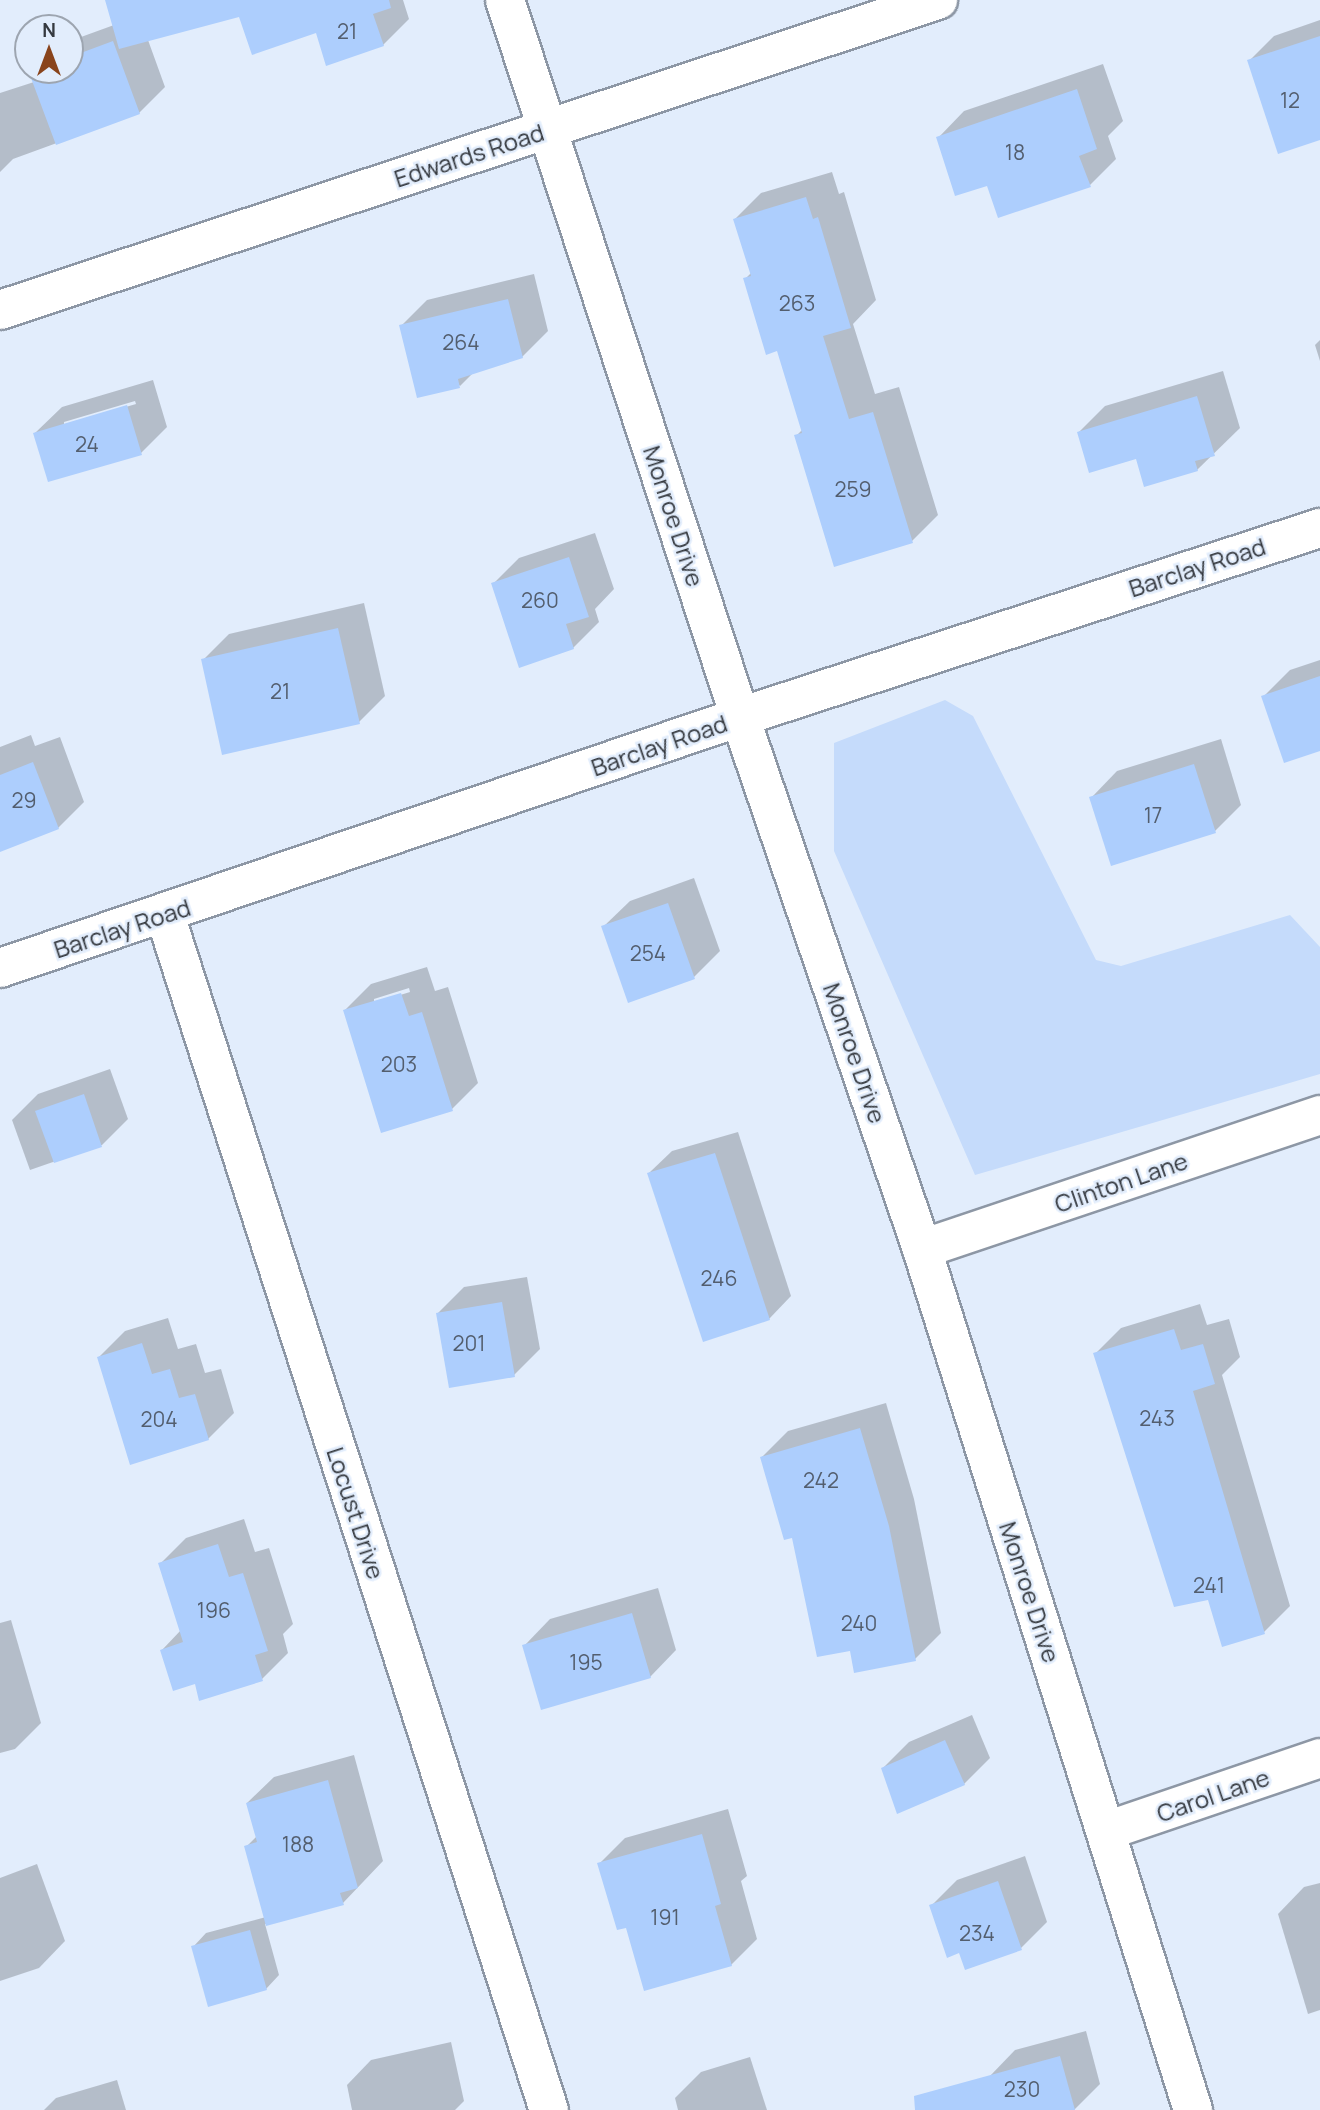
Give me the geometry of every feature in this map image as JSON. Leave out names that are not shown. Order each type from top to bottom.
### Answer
[{"type":"street","name":"Monroe Drive","points":[[505,0],[740,717],[922,1250],[1193,2110]]},
{"type":"street","name":"Edwards Road","points":[[0,310],[938,0]]},
{"type":"street","name":"Barclay Road","points":[[0,968],[164,915],[740,717],[1320,528]]},
{"type":"street","name":"Locust Drive","points":[[164,915],[549,2110]]},
{"type":"street","name":"Clinton Lane","points":[[922,1250],[1320,1115]]},
{"type":"street","name":"Carol Lane","points":[[1106,1831],[1320,1758]]},
{"type":"shaded area","points":[[945,700],[973,716],[1096,960],[1121,966],[1290,915],[1320,947],[1320,1074],[975,1175],[834,851],[834,743]]},
{"type":"building","points":[[105,0],[389,0],[391,8],[373,14],[384,46],[326,66],[316,33],[252,55],[239,17],[119,49]]},
{"type":"building","points":[[1320,36],[1320,140],[1278,154],[1247,60]]},
{"type":"building","points":[[113,41],[140,114],[56,145],[33,84],[84,84],[84,52]]},
{"type":"building","points":[[1077,89],[1097,149],[1079,156],[1091,187],[998,218],[987,186],[955,196],[936,137]]},
{"type":"building","points":[[806,197],[813,219],[818,217],[851,328],[823,336],[849,419],[873,412],[913,543],[834,567],[794,435],[802,433],[777,351],[766,355],[743,278],[751,276],[733,219]]},
{"type":"building","points":[[508,299],[523,358],[458,379],[460,388],[417,398],[399,325]]},
{"type":"building","points":[[1197,396],[1215,456],[1195,461],[1198,471],[1144,487],[1136,459],[1089,473],[1077,432]]},
{"type":"building","points":[[127,405],[142,455],[48,482],[33,433]]},
{"type":"building","points":[[569,557],[589,617],[566,624],[574,649],[519,668],[491,583]]},
{"type":"building","points":[[338,628],[360,724],[222,755],[201,659]]},
{"type":"building","points":[[1320,676],[1320,751],[1284,763],[1261,696]]},
{"type":"building","points":[[33,762],[59,829],[0,852],[0,775]]},
{"type":"building","points":[[1194,764],[1216,833],[1111,866],[1089,797]]},
{"type":"building","points":[[668,903],[695,979],[628,1003],[601,926]]},
{"type":"building","points":[[401,993],[409,1016],[422,1012],[453,1111],[381,1133],[343,1010]]},
{"type":"building","points":[[84,1094],[102,1147],[54,1163],[35,1111]]},
{"type":"building","points":[[715,1153],[770,1320],[703,1342],[647,1173]]},
{"type":"building","points":[[502,1302],[515,1377],[449,1388],[436,1313]]},
{"type":"building","points":[[1174,1329],[1181,1350],[1203,1344],[1215,1384],[1193,1391],[1265,1634],[1222,1647],[1208,1600],[1174,1607],[1093,1353]]},
{"type":"building","points":[[142,1343],[152,1374],[170,1369],[179,1398],[195,1394],[209,1440],[130,1465],[97,1357]]},
{"type":"building","points":[[860,1428],[889,1526],[916,1661],[854,1673],[850,1651],[817,1657],[792,1538],[784,1540],[760,1457]]},
{"type":"building","points":[[218,1544],[229,1577],[243,1573],[268,1651],[255,1655],[263,1681],[199,1701],[195,1684],[173,1691],[160,1650],[183,1642],[158,1563]]},
{"type":"building","points":[[632,1613],[651,1678],[541,1710],[522,1645]]},
{"type":"building","points":[[945,1740],[965,1785],[897,1814],[881,1768]]},
{"type":"building","points":[[328,1780],[358,1888],[340,1893],[344,1905],[266,1926],[244,1846],[257,1842],[246,1803]]},
{"type":"building","points":[[702,1834],[721,1904],[715,1906],[732,1966],[644,1991],[626,1928],[617,1930],[597,1863]]},
{"type":"building","points":[[998,1881],[1022,1950],[965,1970],[959,1953],[947,1958],[929,1905]]},
{"type":"building","points":[[250,1930],[267,1990],[208,2007],[191,1946]]},
{"type":"building","points":[[1060,2056],[1075,2110],[915,2110],[914,2096]]}]
